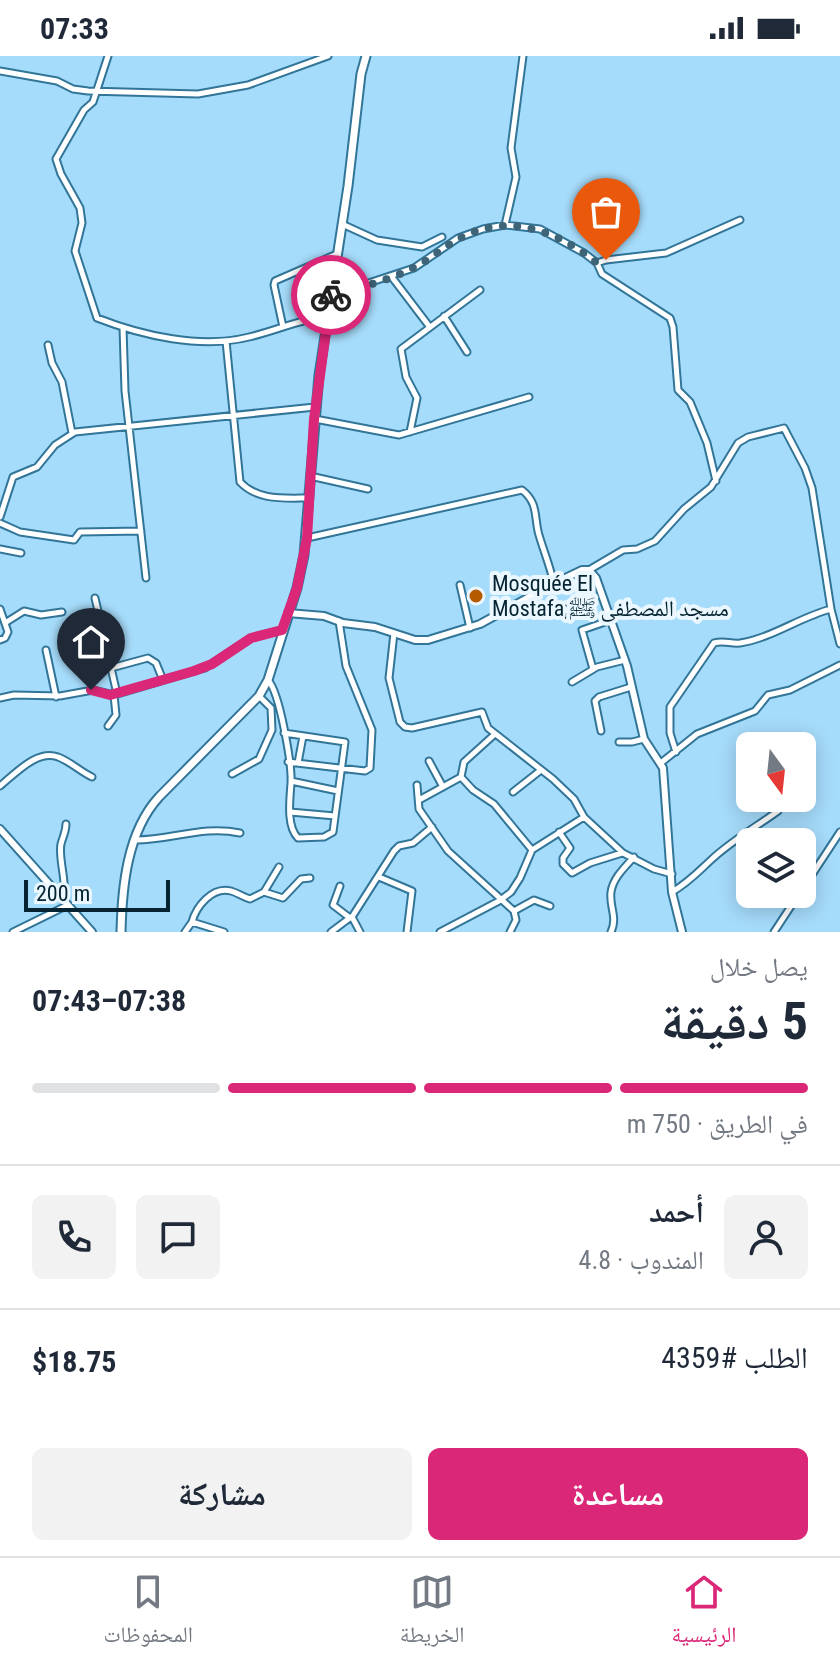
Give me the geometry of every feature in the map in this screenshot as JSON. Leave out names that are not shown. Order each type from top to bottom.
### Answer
[{"type":"main road","points":[[121,932],[125,877],[150,806],[259,696],[268,680],[297,588],[307,538],[315,407],[366,56]]},
{"type":"street","points":[[108,56],[90,106],[84,110],[56,159],[80,208],[82,223],[75,251],[97,318],[123,328],[200,342],[226,341],[327,316]]},
{"type":"street","points":[[0,71],[57,81],[73,89],[198,94],[248,85],[328,56]]},
{"type":"street","points":[[505,225],[516,177],[511,148],[523,56]]},
{"type":"street","points":[[597,263],[666,253],[740,220]]},
{"type":"street","points":[[342,224],[377,240],[422,247],[442,237]]},
{"type":"street","points":[[331,295],[414,268],[458,238],[483,229],[505,225],[540,229],[584,253],[597,263],[602,274],[670,318],[678,390],[690,402],[707,443],[716,481]]},
{"type":"street","points":[[284,327],[275,281],[337,254]]},
{"type":"street","points":[[391,276],[429,326]]},
{"type":"street","points":[[410,432],[417,398],[406,377],[400,350],[480,290]]},
{"type":"street","points":[[444,316],[467,352]]},
{"type":"street","points":[[123,328],[128,427],[146,578]]},
{"type":"street","points":[[226,341],[239,479],[244,486],[265,497],[309,498]]},
{"type":"street","points":[[48,345],[52,363],[62,382],[72,433]]},
{"type":"street","points":[[314,419],[388,434],[410,432],[529,397]]},
{"type":"street","points":[[0,483],[37,467],[44,456],[72,433],[315,407]]},
{"type":"street","points":[[288,613],[316,615],[421,640],[470,629],[623,550],[637,549],[655,541],[684,509],[716,481],[732,451],[742,440],[784,428],[812,488],[831,609],[840,644]]},
{"type":"street","points":[[310,476],[368,489]]},
{"type":"street","points":[[10,480],[0,520],[20,532],[74,540],[80,532],[141,531]]},
{"type":"street","points":[[307,538],[522,490],[537,514],[539,537],[546,551],[554,584]]},
{"type":"street","points":[[0,549],[21,553]]},
{"type":"street","points":[[589,570],[596,578],[625,660],[644,739],[662,762],[672,892],[682,932]]},
{"type":"street","points":[[460,585],[470,629]]},
{"type":"street","points":[[95,598],[115,694],[116,715],[108,726]]},
{"type":"street","points":[[0,609],[7,635],[0,640]]},
{"type":"street","points":[[676,752],[670,733],[670,707],[714,643],[739,643],[831,609]]},
{"type":"street","points":[[5,623],[24,611],[41,615],[62,612]]},
{"type":"street","points":[[593,669],[582,630],[611,620]]},
{"type":"street","points":[[288,762],[369,770],[372,733],[346,666],[339,621]]},
{"type":"street","points":[[0,698],[10,695],[56,697],[91,690],[115,694],[205,668],[251,638],[282,630]]},
{"type":"street","points":[[394,633],[389,678],[400,722],[405,727],[412,728],[479,711],[488,728],[574,799],[584,817],[623,853],[654,869],[672,874]]},
{"type":"street","points":[[46,650],[56,697]]},
{"type":"street","points":[[110,668],[148,658],[156,663],[163,680]]},
{"type":"street","points":[[572,682],[593,669],[625,660]]},
{"type":"street","points":[[662,762],[697,734],[755,711],[768,695],[790,690],[840,665]]},
{"type":"street","points":[[268,680],[280,702],[284,733],[288,762],[291,781],[290,812],[294,833],[298,838],[327,836],[333,832],[344,741],[284,733]]},
{"type":"street","points":[[601,731],[595,701],[631,687]]},
{"type":"street","points":[[232,774],[255,763],[272,730],[271,708],[259,696]]},
{"type":"street","points":[[419,800],[461,777],[464,762],[495,734]]},
{"type":"street","points":[[298,763],[303,736]]},
{"type":"street","points":[[619,742],[644,739]]},
{"type":"street","points":[[0,786],[36,759],[47,757],[59,757],[92,777]]},
{"type":"street","points":[[429,761],[443,787]]},
{"type":"street","points":[[513,792],[541,770]]},
{"type":"street","points":[[461,777],[473,790],[494,804],[532,850]]},
{"type":"street","points":[[291,781],[338,791]]},
{"type":"street","points":[[417,785],[419,809],[448,851],[499,901],[514,911],[516,920],[510,932]]},
{"type":"street","points":[[290,812],[335,816]]},
{"type":"street","points":[[672,892],[691,881],[711,859],[777,812]]},
{"type":"street","points":[[440,932],[499,901],[517,884],[532,850],[584,817]]},
{"type":"street","points":[[66,824],[61,846],[66,902]]},
{"type":"street","points":[[331,932],[351,917],[396,848],[410,845],[432,827]]},
{"type":"street","points":[[0,829],[92,932]]},
{"type":"street","points":[[136,840],[205,830],[240,833]]},
{"type":"street","points":[[559,832],[570,848],[563,861],[572,873],[590,863],[623,853]]},
{"type":"street","points":[[816,869],[840,832]]},
{"type":"street","points":[[611,932],[616,921],[610,895],[613,883],[634,857]]},
{"type":"street","points":[[185,932],[195,911],[208,896],[230,890],[250,899],[264,892],[279,867]]},
{"type":"street","points":[[379,877],[412,891],[407,932]]},
{"type":"street","points":[[264,892],[283,898],[301,879],[310,878]]},
{"type":"street","points":[[340,886],[333,905],[351,917],[360,932]]},
{"type":"street","points":[[514,911],[534,900],[550,906]]},
{"type":"street","points":[[13,932],[66,902]]},
{"type":"street","points":[[774,932],[790,908]]},
{"type":"street","points":[[192,922],[224,932]]},
{"type":"street","points":[[457,924],[462,932]]},
{"type":"way so far","points":[[331,295],[414,268],[458,238],[483,229],[512,224],[540,229],[597,263],[606,260]]},
{"type":"place","name":"Mosquée El Mostafa;مسجد المصطفى ﷺ","points":[[476,596]]},
{"type":"route","points":[[91,690],[110,695],[205,668],[251,638],[282,630],[297,588],[307,538],[314,419],[331,295]]}]
